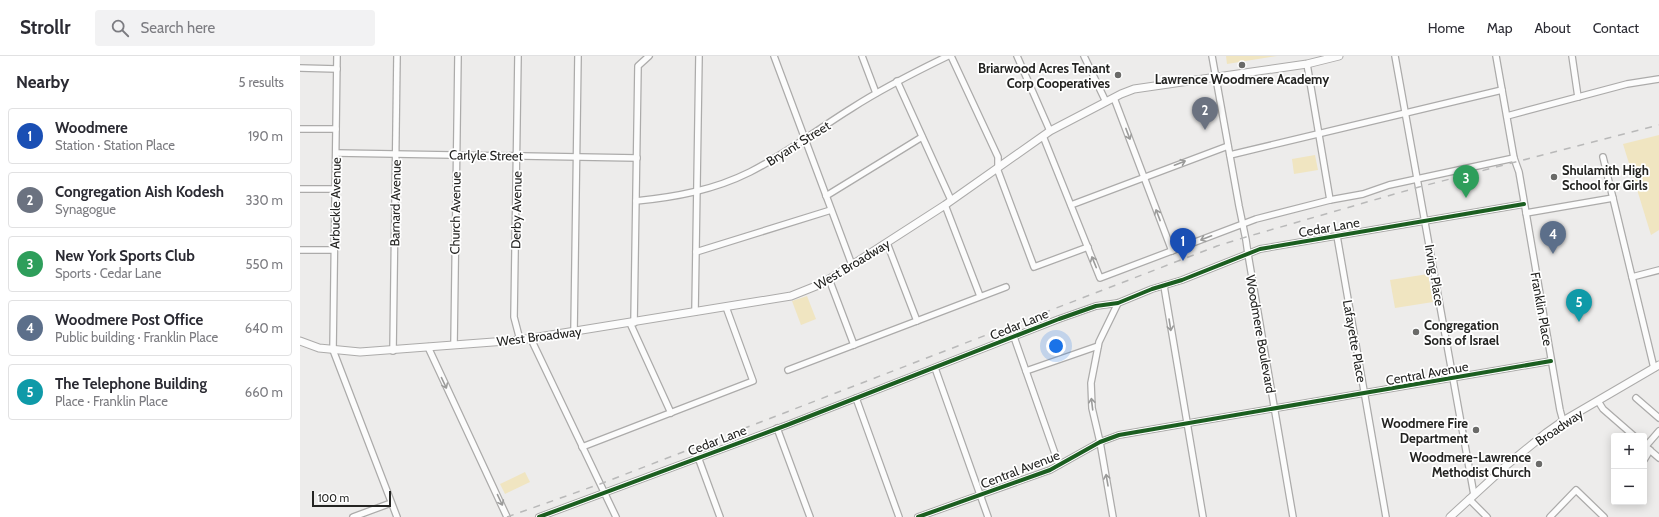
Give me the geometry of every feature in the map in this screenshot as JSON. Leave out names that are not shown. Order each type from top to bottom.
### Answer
[{"type":"main road","name":"West Broadway","points":[[300,341],[319,348],[360,352],[393,351],[531,339],[791,296],[810,290],[887,243],[945,205],[1050,131],[1134,89],[1307,64],[1316,58],[1339,56]]},
{"type":"main road","name":"Broadway","points":[[1450,517],[1471,497],[1546,433],[1563,421],[1656,366]]},
{"type":"street","name":"Arbuckle Avenue","points":[[333,350],[337,56]]},
{"type":"street","name":"Barnard Avenue","points":[[393,351],[397,56]]},
{"type":"street","name":"Church Avenue","points":[[454,345],[458,56]]},
{"type":"street","name":"Derby Avenue","points":[[518,56],[514,317],[520,340]]},
{"type":"street","points":[[574,332],[578,56]]},
{"type":"street","points":[[649,56],[638,66],[632,323],[671,413]]},
{"type":"street","points":[[695,312],[699,56]]},
{"type":"street","points":[[774,56],[852,265]]},
{"type":"street","points":[[862,56],[876,93]]},
{"type":"street","points":[[950,56],[998,157],[998,171],[1034,267],[1088,247]]},
{"type":"street","name":"Bryant Street","points":[[636,201],[669,198],[690,194],[750,172],[779,156],[876,93],[897,81],[950,56]]},
{"type":"street","points":[[1017,56],[1050,131]]},
{"type":"street","points":[[1084,56],[1106,102]]},
{"type":"street","name":"Woodmere Boulevard","points":[[1212,56],[1243,224],[1293,517]]},
{"type":"street","name":"Irving Place","points":[[1395,56],[1453,378],[1471,497]]},
{"type":"street","name":"Franklin Place","points":[[1496,56],[1514,158],[1519,172],[1551,361],[1563,421]]},
{"type":"street","points":[[1572,56],[1578,97]]},
{"type":"street","points":[[1307,64],[1330,200]]},
{"type":"street","points":[[300,68],[337,69]]},
{"type":"street","points":[[1507,116],[1627,84],[1659,79]]},
{"type":"street","points":[[897,81],[951,200]]},
{"type":"street","points":[[1230,155],[1502,90]]},
{"type":"street","points":[[1114,98],[1172,251]]},
{"type":"street","points":[[300,129],[336,130]]},
{"type":"street","points":[[1043,136],[1100,278],[1256,219],[1330,200],[1362,194],[1389,185],[1514,158]]},
{"type":"street","points":[[826,196],[922,137]]},
{"type":"street","points":[[1071,205],[1228,146]]},
{"type":"street","name":"Carlyle Street","points":[[336,153],[637,158]]},
{"type":"street","points":[[1604,157],[1632,277],[1656,366]]},
{"type":"street","points":[[300,189],[335,189]]},
{"type":"street","points":[[1526,213],[1613,198]]},
{"type":"street","name":"Cedar Lane","points":[[539,517],[778,428],[1096,306],[1118,303],[1260,249],[1524,204]]},
{"type":"street","points":[[945,205],[980,296]]},
{"type":"street","points":[[696,252],[831,210]]},
{"type":"street","name":"Lafayette Place","points":[[1337,236],[1386,517]]},
{"type":"street","points":[[887,243],[917,321]]},
{"type":"street","points":[[300,250],[334,250]]},
{"type":"street","points":[[1632,277],[1659,270]]},
{"type":"street","points":[[829,279],[854,345]]},
{"type":"street","points":[[1164,286],[1203,517]]},
{"type":"street","points":[[788,370],[1006,287]]},
{"type":"street","points":[[1113,517],[1090,394],[1093,368],[1098,346],[1118,303]]},
{"type":"street","points":[[582,447],[754,381],[726,307]]},
{"type":"street","points":[[1014,337],[1059,465]]},
{"type":"street","points":[[531,339],[616,517]]},
{"type":"street","points":[[1026,371],[1098,346]]},
{"type":"street","points":[[428,347],[507,517]]},
{"type":"street","points":[[333,350],[397,517]]},
{"type":"street","name":"Central Avenue","points":[[918,517],[1050,470],[1100,442],[1120,435],[1275,410],[1551,361]]},
{"type":"street","points":[[935,368],[988,517]]},
{"type":"street","points":[[856,398],[899,517]]},
{"type":"street","points":[[1636,398],[1659,418]]},
{"type":"street","points":[[1598,401],[1602,409],[1630,433]]},
{"type":"street","points":[[778,428],[810,517]]},
{"type":"street","points":[[1647,448],[1659,431]]},
{"type":"street","points":[[1647,448],[1659,437]]},
{"type":"street","points":[[1647,448],[1659,458]]},
{"type":"street","points":[[698,457],[720,517]]},
{"type":"street","points":[[1550,517],[1576,490],[1604,517]]},
{"type":"street","points":[[1471,497],[1487,517]]},
{"type":"street","points":[[353,517],[391,503]]},
{"type":"shaded area","points":[[1226,56],[1277,56],[1227,64]]},
{"type":"shaded area","points":[[1659,135],[1659,230],[1651,235],[1623,144]]},
{"type":"shaded area","points":[[1315,155],[1318,170],[1294,174],[1292,159]]},
{"type":"shaded area","points":[[1428,274],[1433,302],[1395,308],[1390,280]]},
{"type":"shaded area","points":[[807,296],[816,319],[801,325],[792,301]]},
{"type":"shaded area","points":[[525,472],[530,482],[505,494],[500,484]]},
{"type":"railway","points":[[507,517],[600,484],[1217,246],[1419,187],[1659,125]]},
{"type":"cycle path","points":[[539,517],[787,425],[1059,319],[1096,306],[1118,303],[1152,289],[1182,280],[1260,249],[1524,204]]},
{"type":"cycle path","points":[[918,517],[1050,470],[1100,442],[1119,435],[1551,361]]},
{"type":"place","name":"Lawrence Woodmere Academy","points":[[1242,65]]},
{"type":"place","name":"Briarwood Acres Tenant Corp Cooperatives","points":[[1118,75]]},
{"type":"place","name":"Congregation Aish Kodesh","points":[[1205,130]]},
{"type":"place","name":"Shulamith High School for Girls","points":[[1554,177]]},
{"type":"place","name":"New York Sports Club","points":[[1466,198]]},
{"type":"place","name":"Woodmere Post Office","points":[[1553,254]]},
{"type":"place","name":"Woodmere","points":[[1183,261]]},
{"type":"place","name":"The Telephone Building","points":[[1579,322]]},
{"type":"place","name":"Congregation Sons of Israel","points":[[1416,332]]},
{"type":"place","name":"Woodmere Fire Department","points":[[1476,430]]},
{"type":"place","name":"Woodmere-Lawrence Methodist Church","points":[[1539,464]]}]
